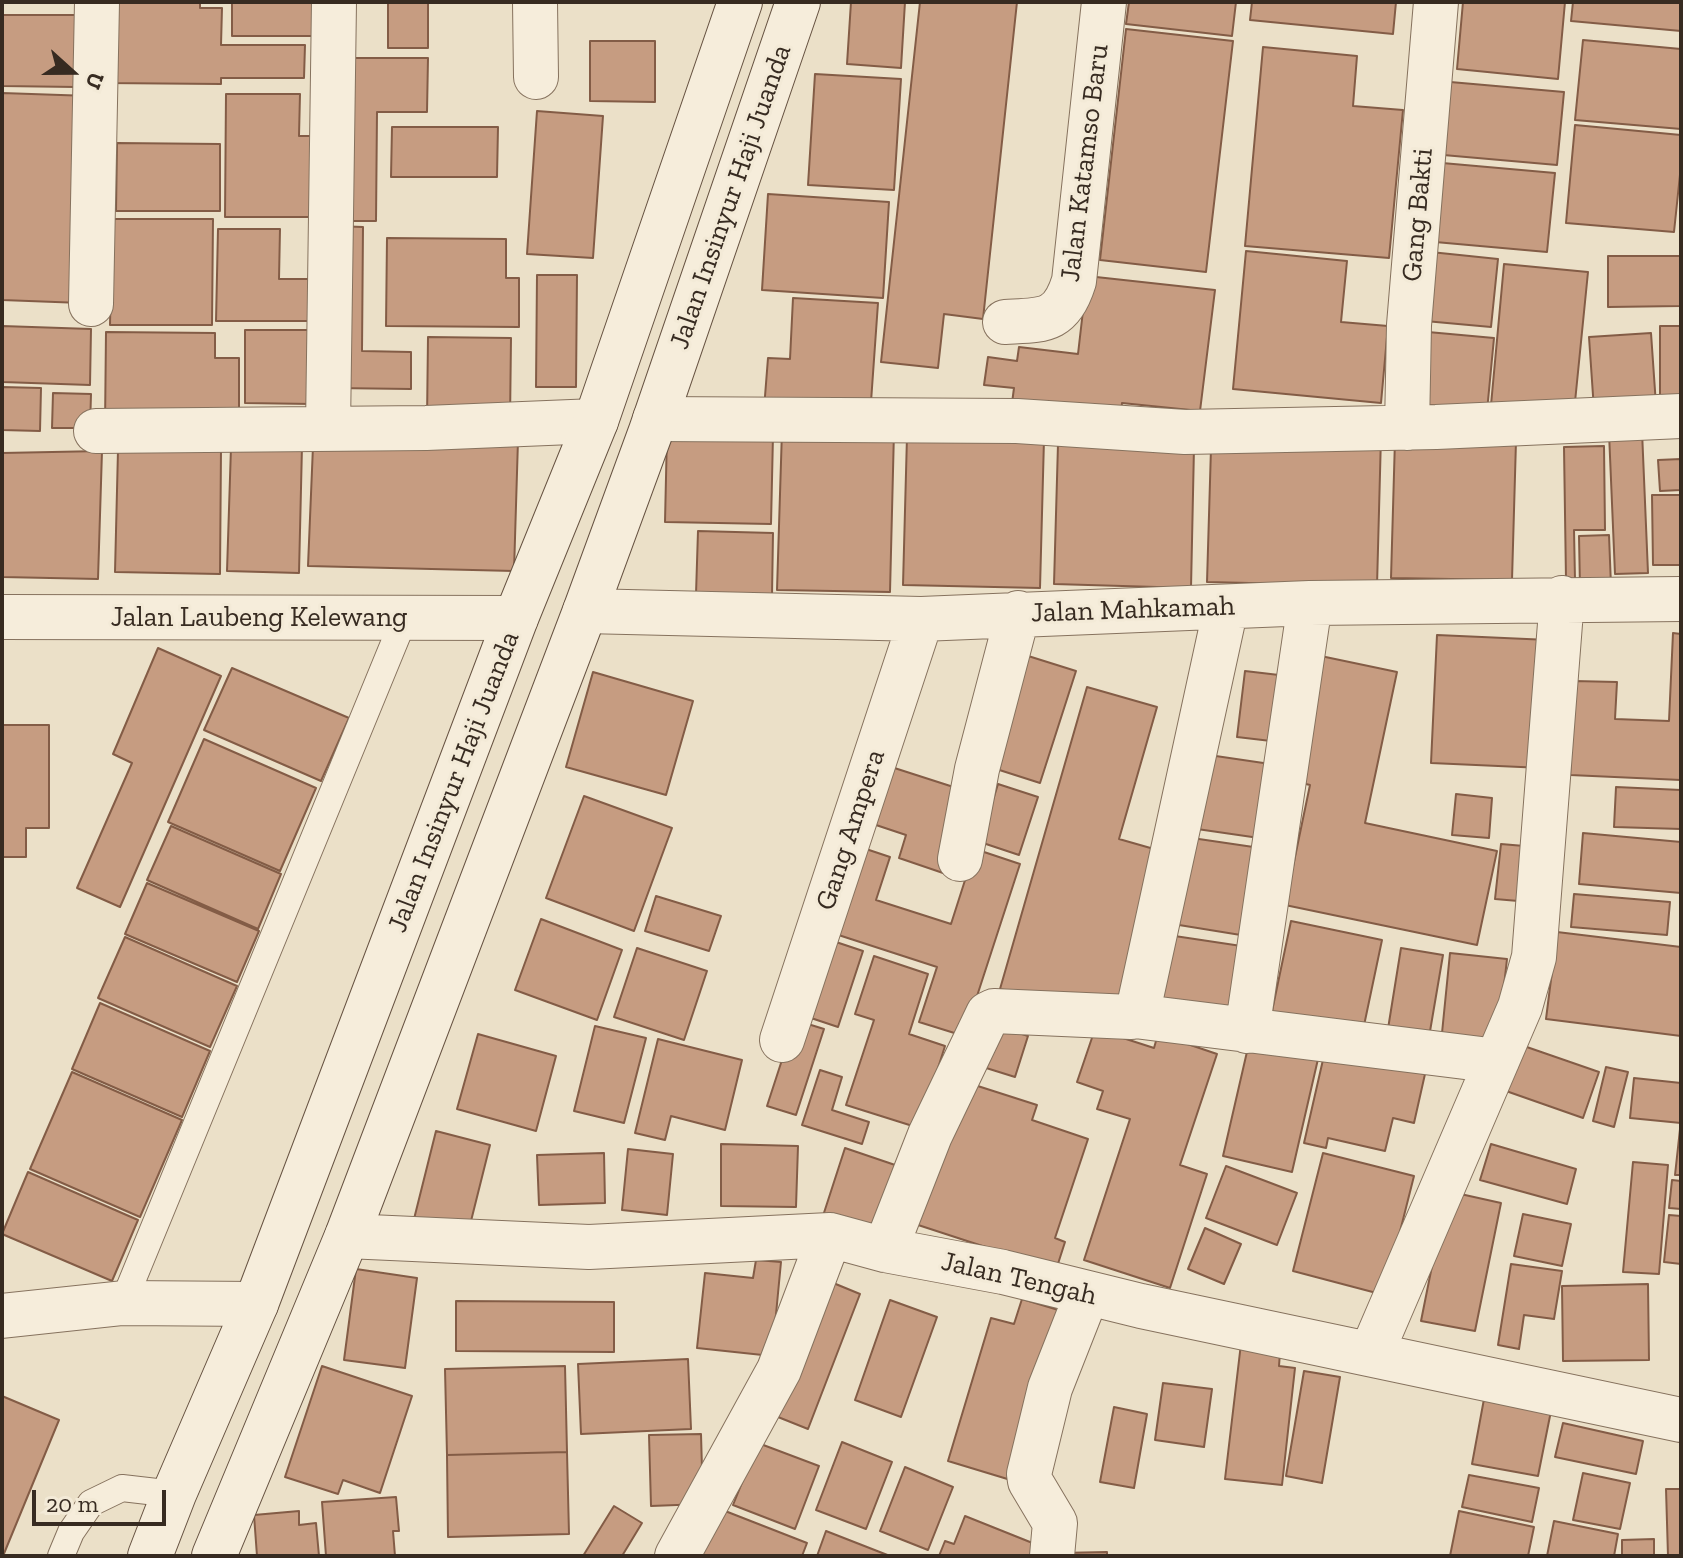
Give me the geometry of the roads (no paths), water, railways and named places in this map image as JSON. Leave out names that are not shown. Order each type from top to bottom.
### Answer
[{"type":"street","points":[[91,304],[97,2]]},
{"type":"street","points":[[328,428],[334,2]]},
{"type":"street","points":[[535,2],[536,77]]},
{"type":"street","name":"Jalan Insinyur Haji Juanda","points":[[150,1556],[256,1304],[516,618],[596,421],[740,2]]},
{"type":"street","name":"Jalan Insinyur Haji Juanda","points":[[214,1556],[347,1236],[585,611],[655,419],[798,2]]},
{"type":"street","name":"Jalan Katamso Baru","points":[[1005,322],[1042,320],[1058,312],[1068,301],[1074,281],[1104,2]]},
{"type":"street","name":"Gang Bakti","points":[[1407,428],[1409,325],[1436,2]]},
{"type":"street","points":[[655,419],[1017,421],[1185,432],[1407,428],[1681,416]]},
{"type":"street","points":[[96,431],[426,428],[596,421]]},
{"type":"street","points":[[1371,1354],[1520,1007],[1534,957],[1562,598]]},
{"type":"street","name":"Jalan Mahkamah","points":[[585,611],[921,619],[1310,603],[1681,599]]},
{"type":"street","points":[[1247,1031],[1310,603]]},
{"type":"street","points":[[1135,1016],[1226,607]]},
{"type":"street","points":[[960,859],[977,769],[1018,613]]},
{"type":"street","name":"Jalan Laubeng Kelewang","points":[[2,617],[516,618]]},
{"type":"street","name":"Gang Ampera","points":[[782,1040],[921,619]]},
{"type":"street","points":[[885,1250],[930,1135],[988,1014],[994,1011],[1135,1016],[1497,1061]]},
{"type":"street","points":[[677,1556],[779,1370],[830,1235]]},
{"type":"street","name":"Jalan Tengah","points":[[347,1236],[589,1247],[830,1235],[885,1250],[1003,1272],[1087,1294],[1681,1420]]},
{"type":"street","points":[[1052,1556],[1055,1523],[1029,1474],[1050,1388],[1087,1294]]},
{"type":"street","points":[[2,1316],[123,1303],[256,1304]]},
{"type":"lane","points":[[123,1303],[404,619]]},
{"type":"lane","points":[[61,1556],[71,1532],[91,1503],[122,1488],[174,1494]]}]
